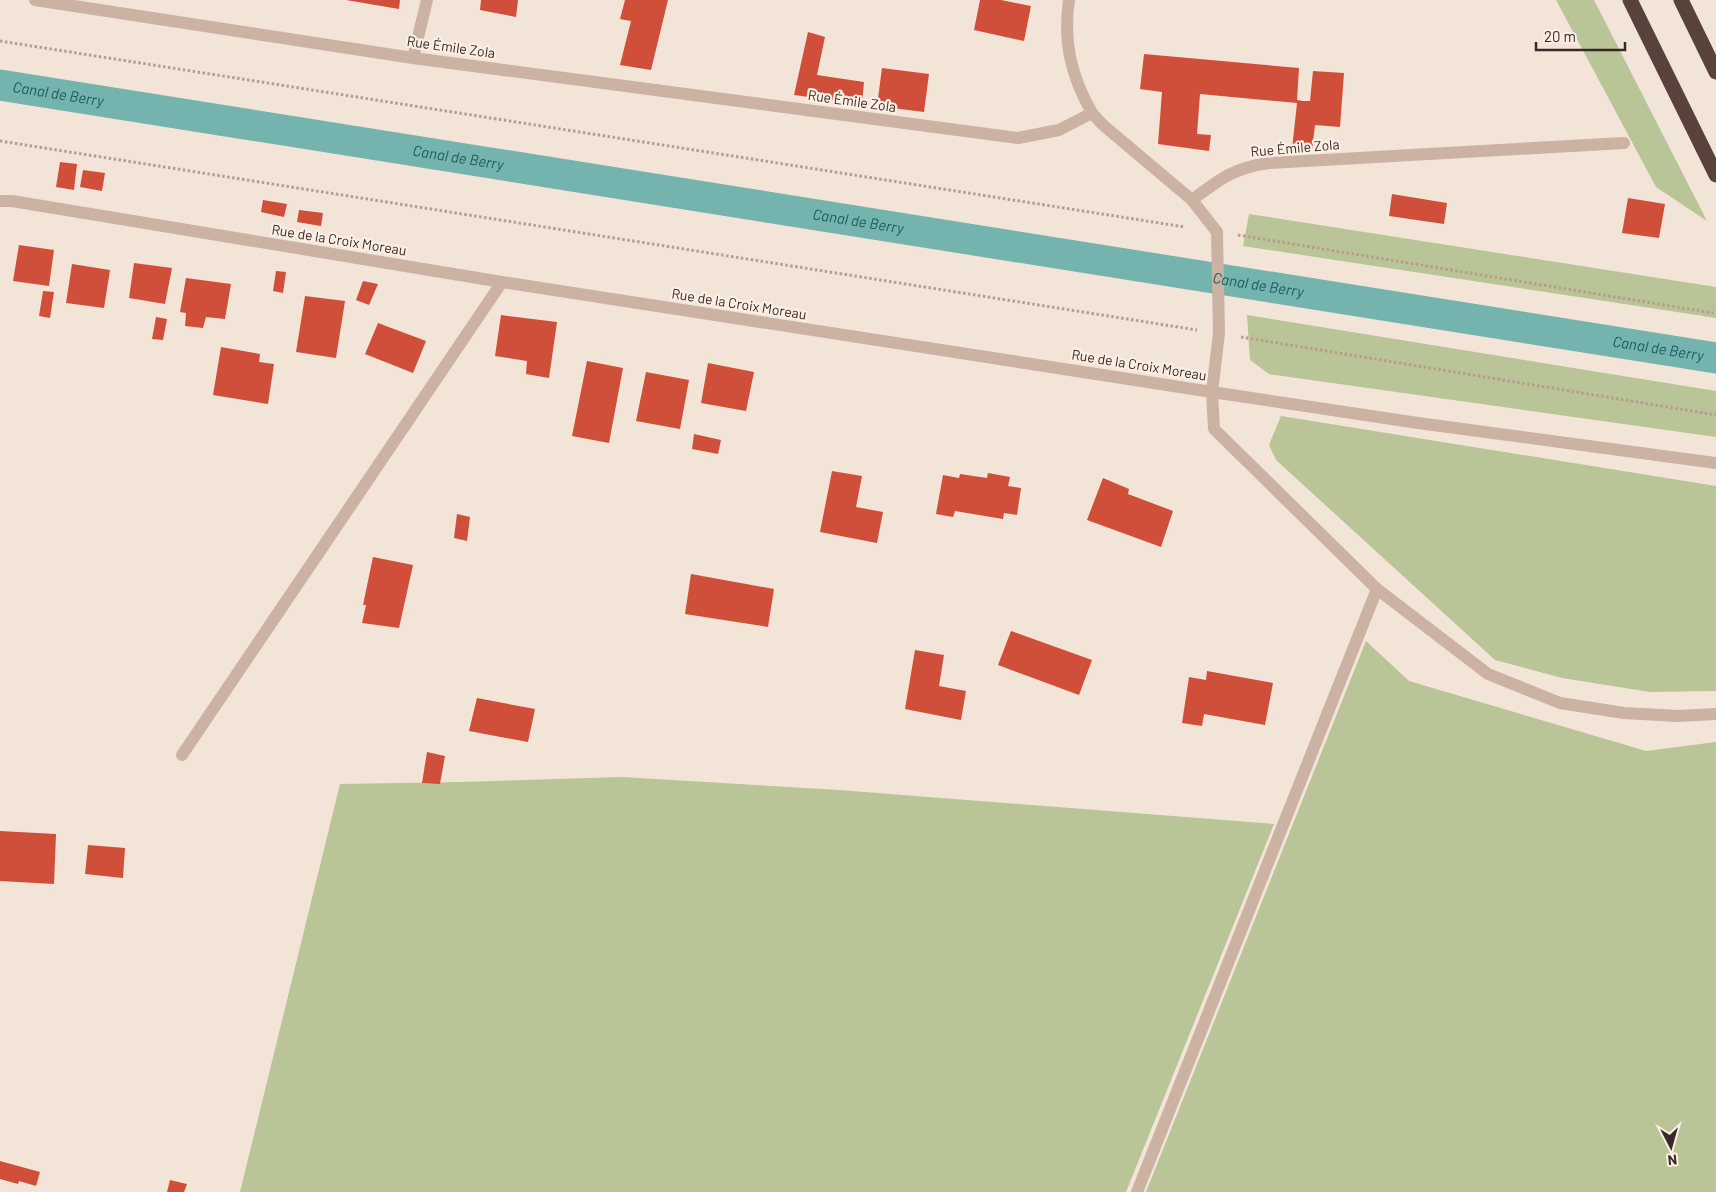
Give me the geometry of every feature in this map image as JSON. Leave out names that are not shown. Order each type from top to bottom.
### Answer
[{"type":"highway","points":[[1630,0],[1716,175]]},
{"type":"highway","points":[[1680,0],[1716,72]]},
{"type":"street","name":"Rue Émile Zola","points":[[35,0],[413,58],[1018,138],[1059,130],[1092,113]]},
{"type":"street","points":[[413,58],[427,0]]},
{"type":"street","points":[[1069,0],[1066,22],[1068,51],[1082,95],[1092,113],[1103,125],[1192,200],[1217,232],[1219,333],[1212,392],[1418,423],[1716,463]]},
{"type":"street","name":"Rue Émile Zola","points":[[1192,200],[1218,180],[1235,171],[1249,166],[1279,162],[1624,143]]},
{"type":"street","name":"Rue de la Croix Moreau","points":[[0,201],[22,203],[502,282],[1212,392],[1214,429],[1377,589],[1488,674],[1560,703],[1624,713],[1678,716],[1716,714]]},
{"type":"street","points":[[182,755],[502,282]]},
{"type":"street","points":[[1136,1192],[1377,589]]},
{"type":"path","points":[[0,41],[1217,232],[1713,313]]},
{"type":"path","points":[[0,141],[1219,333],[1716,416]]},
{"type":"green space","points":[[1556,0],[1594,0],[1707,221],[1656,187]]},
{"type":"green space","points":[[1249,214],[1716,287],[1716,318],[1243,246]]},
{"type":"green space","points":[[1247,315],[1716,391],[1716,437],[1269,374],[1250,360]]},
{"type":"green space","points":[[1281,416],[1716,486],[1716,691],[1650,692],[1562,678],[1495,660],[1276,460],[1269,445]]},
{"type":"green space","points":[[1366,641],[1409,681],[1646,751],[1716,742],[1716,1192],[1146,1192]]},
{"type":"green space","points":[[622,777],[839,790],[1274,824],[1126,1192],[240,1192],[340,784]]},
{"type":"building","points":[[346,0],[400,0],[399,9]]},
{"type":"building","points":[[481,0],[518,0],[516,17],[480,10]]},
{"type":"building","points":[[625,0],[668,0],[651,70],[620,65],[631,21],[620,19]]},
{"type":"building","points":[[980,0],[1001,0],[1031,6],[1024,41],[974,30]]},
{"type":"building","points":[[808,32],[825,37],[817,75],[864,82],[862,104],[794,95]]},
{"type":"building","points":[[1144,54],[1299,68],[1297,100],[1303,101],[1310,101],[1313,71],[1344,73],[1340,127],[1315,125],[1312,150],[1292,149],[1297,103],[1200,94],[1197,134],[1211,135],[1209,151],[1158,144],[1162,92],[1140,89]]},
{"type":"building","points":[[882,68],[929,74],[924,112],[877,106]]},
{"type":"building","points":[[60,162],[77,164],[74,190],[56,187]]},
{"type":"building","points":[[83,170],[105,173],[102,191],[80,187]]},
{"type":"building","points":[[1392,194],[1447,203],[1444,224],[1389,216]]},
{"type":"building","points":[[1628,198],[1665,204],[1659,238],[1622,233]]},
{"type":"building","points":[[263,200],[287,204],[284,217],[261,212]]},
{"type":"building","points":[[299,210],[323,213],[321,226],[297,222]]},
{"type":"building","points":[[19,245],[54,250],[49,286],[13,281]]},
{"type":"building","points":[[134,263],[172,268],[165,304],[129,298]]},
{"type":"building","points":[[72,264],[110,270],[104,308],[66,303]]},
{"type":"building","points":[[276,271],[286,272],[283,293],[273,291]]},
{"type":"building","points":[[186,278],[231,284],[225,319],[206,317],[203,328],[185,326],[186,313],[180,312]]},
{"type":"building","points":[[363,281],[378,284],[369,305],[356,300]]},
{"type":"building","points":[[43,291],[54,292],[50,318],[39,316]]},
{"type":"building","points":[[305,296],[345,301],[336,358],[296,352]]},
{"type":"building","points":[[501,315],[557,322],[549,378],[526,374],[527,361],[495,356]]},
{"type":"building","points":[[156,317],[167,319],[163,340],[152,339]]},
{"type":"building","points":[[378,323],[426,341],[413,373],[365,354]]},
{"type":"building","points":[[221,347],[260,354],[259,362],[274,364],[268,404],[213,395]]},
{"type":"building","points":[[587,361],[623,368],[609,443],[572,436]]},
{"type":"building","points":[[708,363],[754,372],[746,411],[701,403]]},
{"type":"building","points":[[646,372],[689,380],[680,429],[636,421]]},
{"type":"building","points":[[694,434],[721,440],[718,454],[692,449]]},
{"type":"building","points":[[832,471],[862,476],[856,507],[883,512],[877,543],[820,532]]},
{"type":"building","points":[[988,473],[1010,477],[1008,486],[1021,488],[1017,515],[1004,513],[1003,519],[955,511],[953,517],[936,514],[943,475],[959,478],[960,474],[987,478]]},
{"type":"building","points":[[1103,478],[1129,489],[1128,494],[1173,511],[1161,547],[1087,520]]},
{"type":"building","points":[[457,514],[470,517],[467,541],[454,538]]},
{"type":"building","points":[[373,557],[413,565],[399,628],[362,623],[366,605],[363,605]]},
{"type":"building","points":[[691,574],[774,589],[768,627],[685,614]]},
{"type":"building","points":[[1011,631],[1092,660],[1079,695],[998,665]]},
{"type":"building","points":[[915,650],[944,655],[939,686],[966,691],[961,720],[905,709]]},
{"type":"building","points":[[1207,671],[1273,683],[1265,725],[1204,714],[1202,726],[1182,723],[1189,677],[1206,680]]},
{"type":"building","points":[[477,698],[535,709],[528,742],[469,731]]},
{"type":"building","points":[[427,752],[445,756],[440,784],[422,783]]},
{"type":"building","points":[[0,831],[56,834],[54,884],[0,881]]},
{"type":"building","points":[[88,845],[125,848],[123,878],[85,874]]},
{"type":"building","points":[[0,1161],[40,1172],[36,1186],[19,1181],[18,1184],[0,1179]]},
{"type":"building","points":[[170,1180],[187,1184],[184,1192],[167,1192]]},
{"type":"waterway","name":"Canal de Berry","points":[[0,85],[1716,358]]}]
